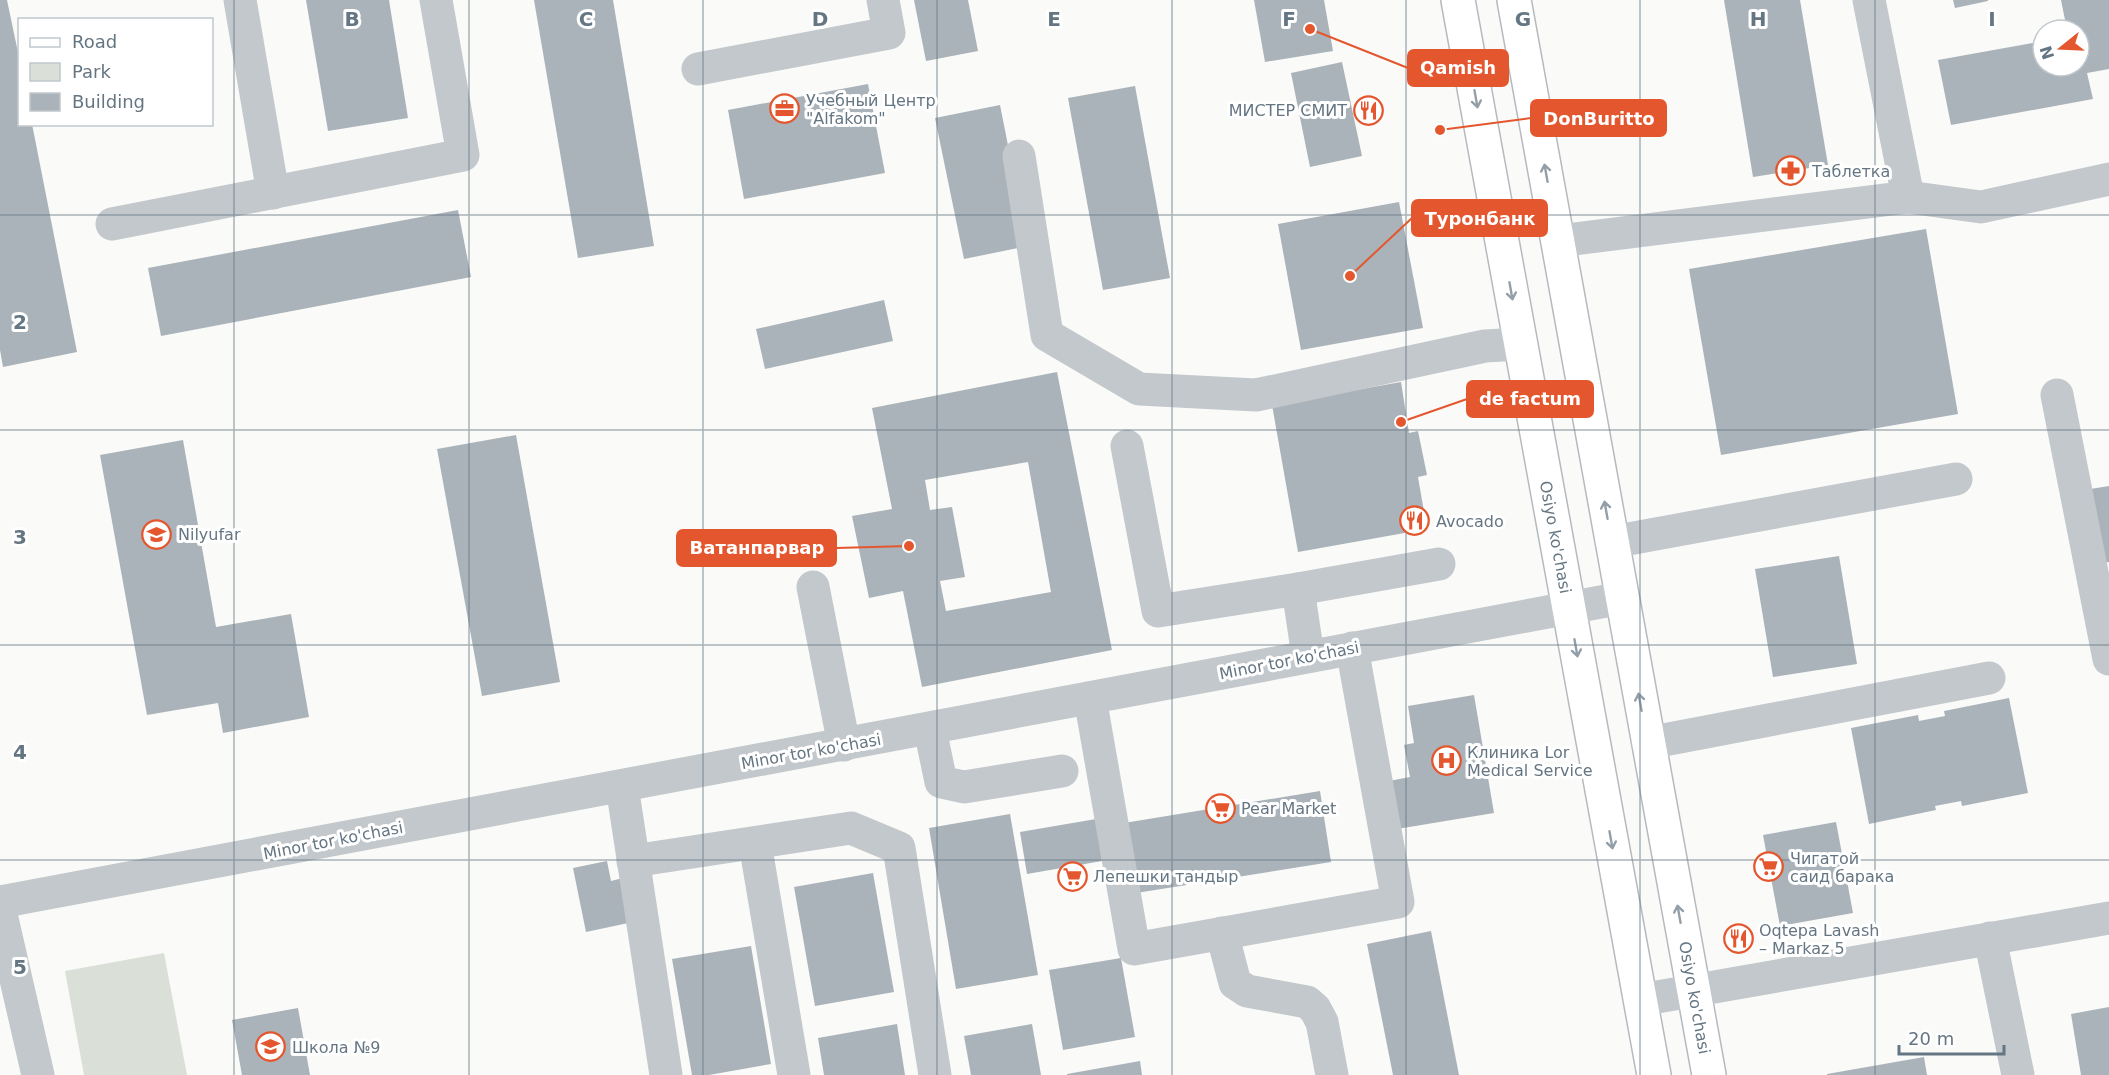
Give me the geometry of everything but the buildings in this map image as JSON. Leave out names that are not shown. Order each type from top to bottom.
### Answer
[{"type":"main road","name":"Osiyo ko'chasi","points":[[1458,0],[1654,1075]]},
{"type":"main road","name":"Osiyo ko'chasi","points":[[1514,0],[1709,1075]]},
{"type":"street","points":[[240,0],[273,193]]},
{"type":"street","points":[[112,224],[463,155],[436,0]]},
{"type":"street","points":[[698,69],[889,33],[883,0]]},
{"type":"street","points":[[1869,0],[1908,197]]},
{"type":"street","points":[[1019,156],[1047,335],[1139,389],[1256,394],[1485,346],[1520,344]]},
{"type":"street","points":[[1558,241],[1908,197],[1981,207],[2109,179]]},
{"type":"street","points":[[2057,394],[2109,659]]},
{"type":"street","points":[[1127,446],[1158,611],[1439,564]]},
{"type":"street","points":[[1612,542],[1956,479]]},
{"type":"street","points":[[813,587],[844,745]]},
{"type":"street","points":[[1298,589],[1308,656]]},
{"type":"street","name":"Minor tor ko'chasi","points":[[0,902],[1622,598]]},
{"type":"street","points":[[1090,698],[1134,949],[1398,902],[1352,648]]},
{"type":"street","points":[[1648,744],[1989,678]]},
{"type":"street","points":[[930,729],[940,782],[964,788],[1062,771]]},
{"type":"street","points":[[622,786],[666,1075]]},
{"type":"street","points":[[633,861],[851,828],[899,848],[935,1075]]},
{"type":"street","points":[[755,843],[794,1075]]},
{"type":"street","points":[[0,910],[38,1075]]},
{"type":"street","points":[[1640,1000],[2109,918]]},
{"type":"street","points":[[1222,933],[1235,983],[1247,991],[1307,1002],[1315,1009],[1322,1022],[1332,1075]]},
{"type":"street","points":[[1990,938],[2018,1075]]},
{"type":"green space","points":[[164,953],[187,1075],[84,1075],[65,971]]},
{"type":"place","name":"Qamish","points":[[1310,29]]},
{"type":"place","name":"Учебный Центр \"Alfakom\"","points":[[785,109]]},
{"type":"place","name":"МИСТЕР СМИТ","points":[[1368,110]]},
{"type":"place","name":"DonBuritto","points":[[1440,130]]},
{"type":"place","name":"Таблетка","points":[[1791,171]]},
{"type":"place","name":"Туронбанк","points":[[1350,276]]},
{"type":"place","name":"de factum","points":[[1401,422]]},
{"type":"place","name":"Avocado","points":[[1415,521]]},
{"type":"place","name":"Nilyufar","points":[[157,534]]},
{"type":"place","name":"Ватанпарвар","points":[[909,546]]},
{"type":"place","name":"Клиника Lor Medical Service","points":[[1446,761]]},
{"type":"place","name":"Pear Market","points":[[1220,808]]},
{"type":"place","name":"Чигатой саид барака","points":[[1769,867]]},
{"type":"place","name":"Лепешки тандыр","points":[[1072,876]]},
{"type":"place","name":"Oqtepa Lavash – Markaz 5","points":[[1738,939]]},
{"type":"place","name":"Школа №9","points":[[271,1047]]}]
